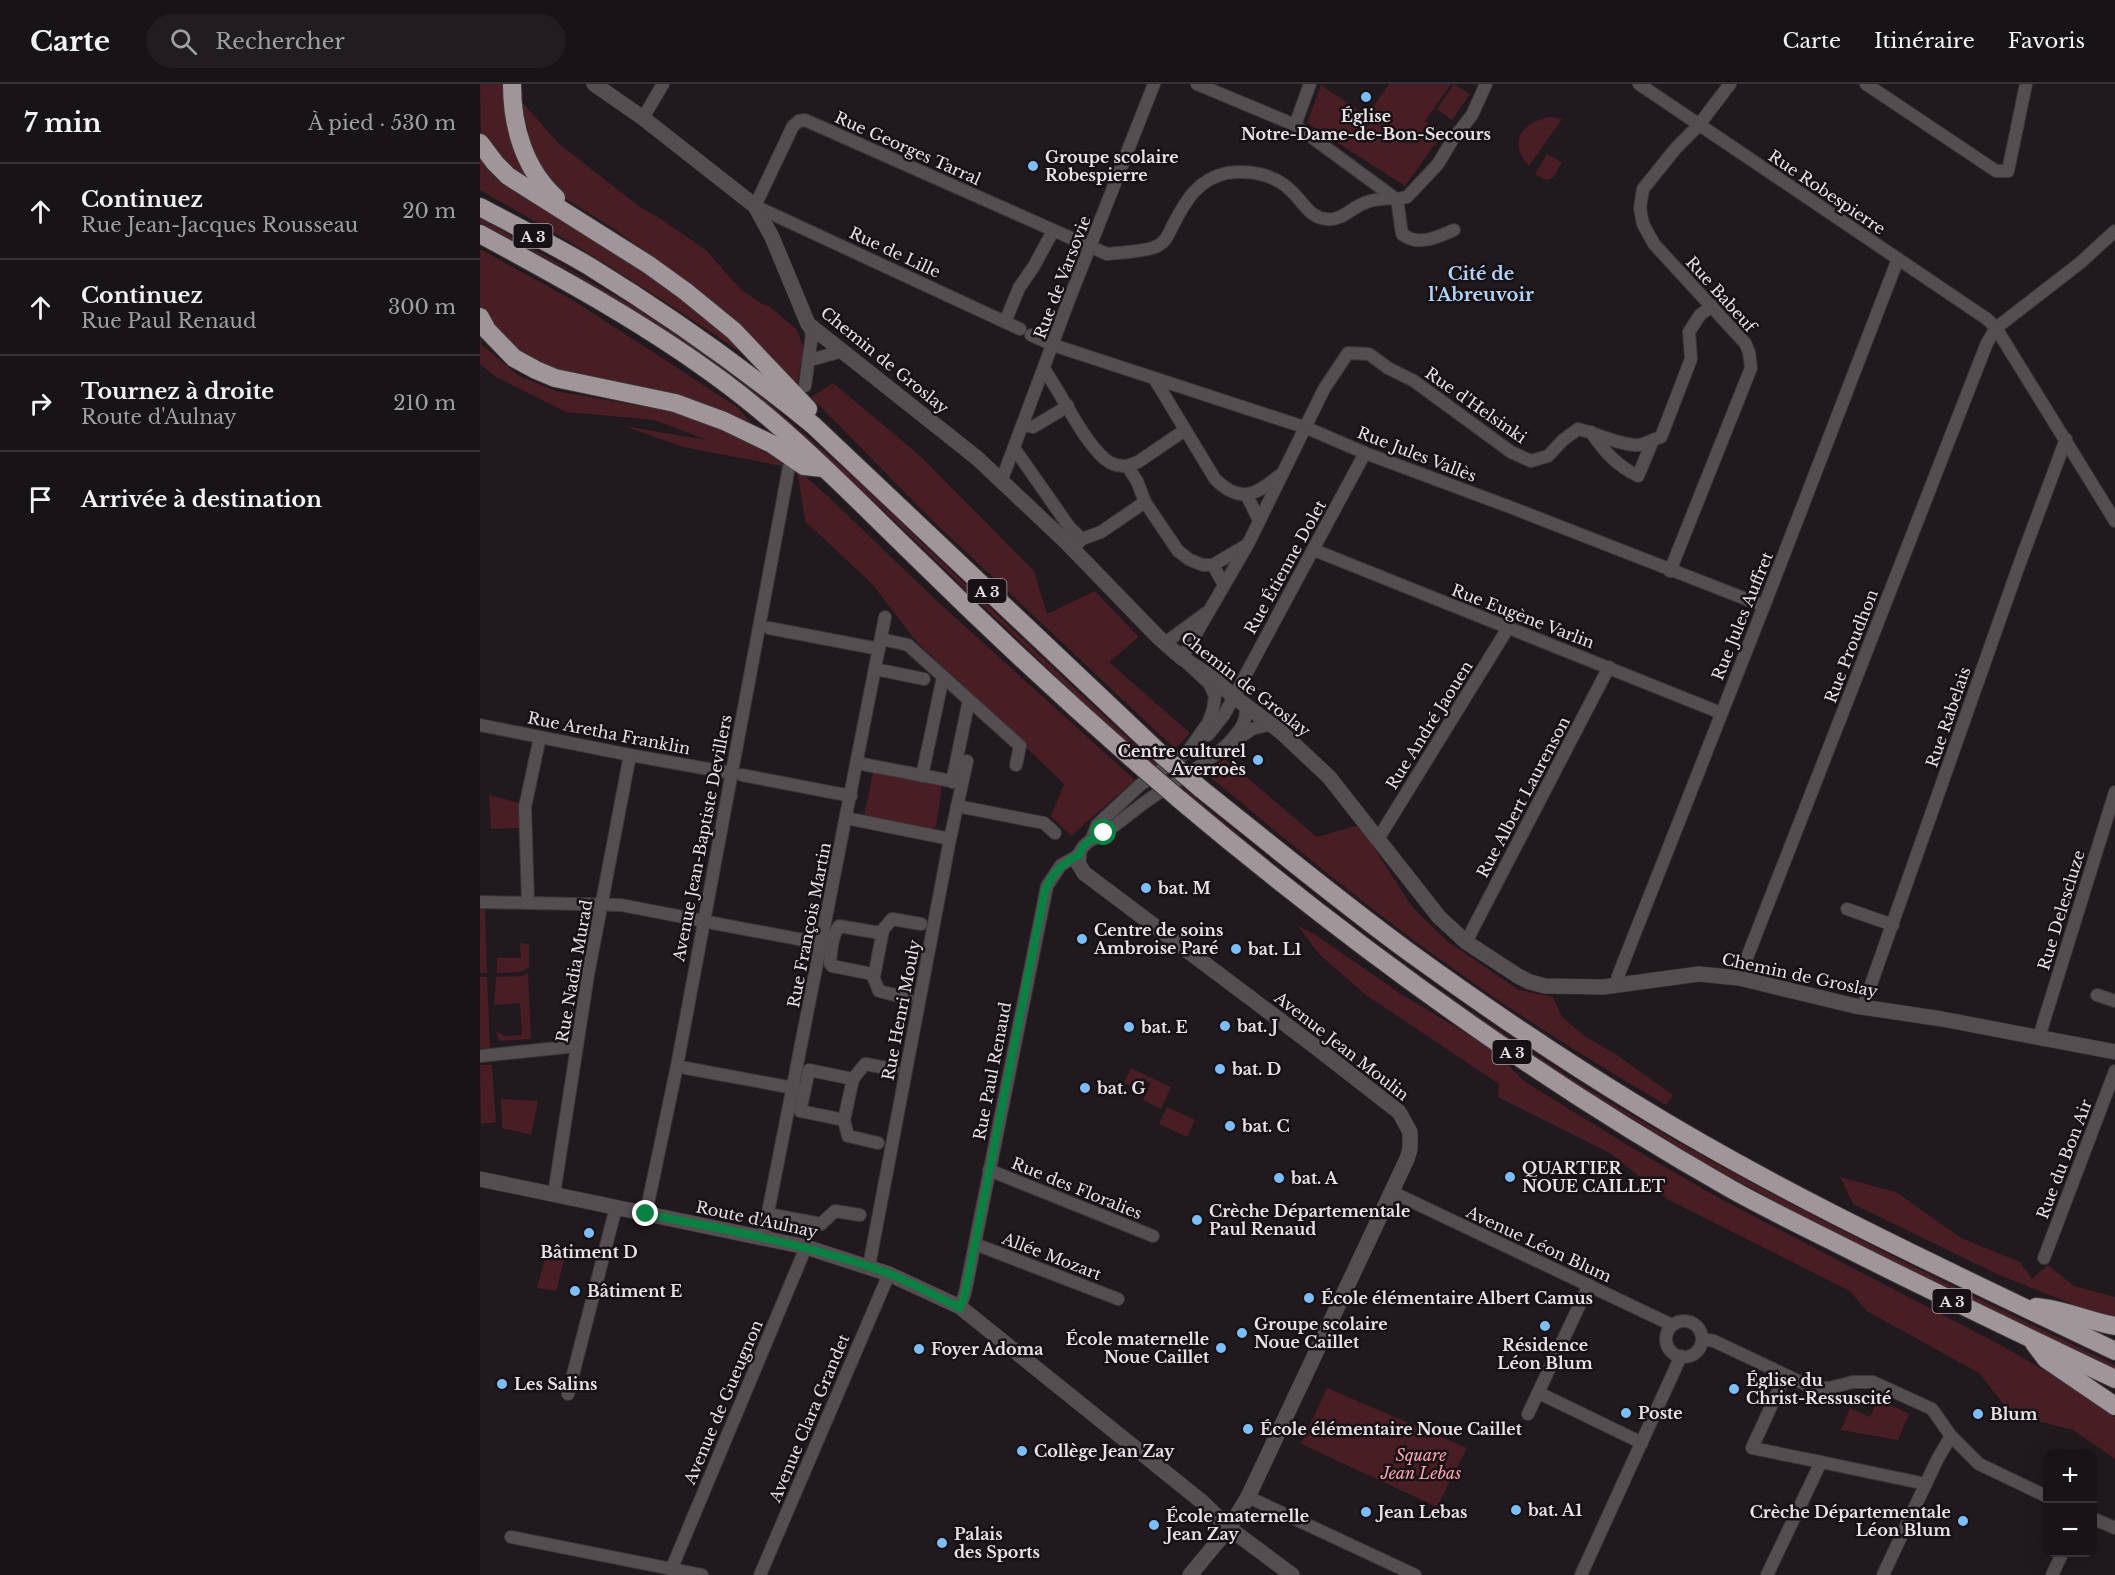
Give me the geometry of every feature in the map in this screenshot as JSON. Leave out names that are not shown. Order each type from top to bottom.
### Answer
[{"type":"highway","points":[[512,84],[520,140],[527,161],[548,191],[583,216],[588,226]]},
{"type":"highway","points":[[480,143],[495,164],[508,176],[649,265],[734,331],[808,408],[813,425]]},
{"type":"highway","name":"A 3","points":[[480,207],[587,265],[634,294],[711,345],[813,425],[1162,755],[1200,788],[1408,951],[1633,1103],[1746,1168],[1939,1268],[2115,1351]]},
{"type":"highway","name":"A 3","points":[[480,234],[619,312],[724,382],[783,430],[999,639],[1144,769],[1268,874],[1418,987],[1564,1087],[1735,1191],[1920,1286],[2115,1378]]},
{"type":"highway","points":[[480,317],[487,330],[514,358],[536,370],[555,378],[675,403],[724,421],[772,444],[804,466],[824,468]]},
{"type":"highway","points":[[2021,1306],[2056,1309],[2087,1320],[2115,1326]]},
{"type":"highway","points":[[2032,1339],[2046,1359],[2115,1406]]},
{"type":"street","name":"Chemin de Groslay","points":[[594,84],[643,118],[755,206],[772,237],[808,324],[977,458],[1001,482],[1077,544],[1165,643],[1271,724],[1329,777],[1439,917],[1466,942],[1518,976],[1530,982],[1554,986],[1604,987],[1699,974],[1739,978],[1863,1007],[2115,1052]]},
{"type":"street","points":[[643,118],[663,84]]},
{"type":"street","name":"Rue de Varsovie","points":[[1001,482],[1154,84]]},
{"type":"street","points":[[1197,84],[1295,125],[1396,198],[1407,197],[1438,164],[1453,139],[1472,115],[1486,84]]},
{"type":"street","points":[[1295,125],[1310,84]]},
{"type":"street","name":"Rue Robespierre","points":[[1639,84],[1996,328]]},
{"type":"street","name":"Rue Babeuf","points":[[1670,571],[1751,368],[1749,352],[1744,343],[1654,244],[1643,224],[1640,208],[1643,189],[1676,148],[1698,126],[1730,84]]},
{"type":"street","points":[[1866,84],[1996,171],[2008,171],[2026,84]]},
{"type":"street","name":"Rue Georges Tarral","points":[[755,206],[793,126],[805,120],[1107,254],[1156,248],[1166,239],[1194,190],[1206,180],[1226,174],[1245,171],[1272,177],[1297,196],[1312,214],[1324,219],[1340,218],[1369,200],[1396,198]]},
{"type":"street","points":[[1396,198],[1402,234],[1406,238],[1420,241],[1454,230]]},
{"type":"street","name":"Rue de Lille","points":[[755,206],[1053,345]]},
{"type":"street","points":[[1005,322],[1019,288],[1053,231]]},
{"type":"street","points":[[2115,231],[2080,262],[1996,328],[2115,521]]},
{"type":"street","name":"Rue Jules Auffret","points":[[1617,985],[1618,976],[1898,259]]},
{"type":"street","points":[[1591,432],[1626,444],[1640,445],[1661,436],[1691,359],[1689,332],[1700,315],[1712,306]]},
{"type":"street","points":[[805,386],[812,334],[808,324]]},
{"type":"street","name":"Rue Proudhon","points":[[1739,978],[1983,354],[1996,328]]},
{"type":"street","name":"Rue Jules Vallès","points":[[1053,345],[1306,428],[1365,453],[1764,606]]},
{"type":"street","points":[[810,360],[843,351]]},
{"type":"street","name":"Rue d'Helsinki","points":[[1306,428],[1324,389],[1348,353],[1369,354],[1388,368],[1414,381],[1511,452],[1531,461],[1548,456],[1563,440],[1578,429],[1591,432]]},
{"type":"street","points":[[1044,369],[1088,438],[1104,459],[1114,465],[1127,466],[1138,462],[1185,430]]},
{"type":"street","points":[[1154,378],[1222,487],[1238,494],[1255,494],[1286,469]]},
{"type":"street","points":[[1023,425],[1033,428],[1068,406]]},
{"type":"street","points":[[1188,751],[1208,723],[1215,696],[1209,683],[1182,658],[1248,544],[1306,428]]},
{"type":"street","points":[[1591,432],[1605,452],[1627,471],[1638,476],[1653,440]]},
{"type":"street","name":"Rue Rabelais","points":[[1863,1007],[2066,439]]},
{"type":"street","points":[[1014,448],[1070,528],[1077,544],[1101,532],[1145,502]]},
{"type":"street","name":"Rue Étienne Dolet","points":[[1188,751],[1208,735],[1224,715],[1365,453]]},
{"type":"street","points":[[1127,466],[1137,481],[1145,502],[1178,551],[1196,562],[1213,565],[1248,544]]},
{"type":"street","name":"Avenue Jean-Baptiste Devillers","points":[[646,1214],[708,922],[789,467]]},
{"type":"street","points":[[1246,494],[1260,520]]},
{"type":"street","name":"Rue Eugène Varlin","points":[[1314,550],[1721,713]]},
{"type":"street","points":[[1213,565],[1224,585]]},
{"type":"street","points":[[1165,643],[1209,610]]},
{"type":"street","name":"Rue François Martin","points":[[763,1238],[799,1089],[827,945],[850,796],[885,617]]},
{"type":"street","points":[[769,628],[880,644],[908,645],[1020,746],[1017,765]]},
{"type":"street","name":"Rue André Jaouen","points":[[1378,839],[1508,628]]},
{"type":"street","name":"Rue Albert Laurenson","points":[[1466,942],[1609,667]]},
{"type":"street","points":[[875,669],[924,680]]},
{"type":"street","points":[[922,776],[943,676]]},
{"type":"street","points":[[857,763],[957,782],[969,700]]},
{"type":"street","points":[[1223,749],[1238,733],[1246,720],[1246,706]]},
{"type":"street","points":[[1092,838],[1104,833],[1252,729],[1271,724]]},
{"type":"street","name":"Rue Aretha Franklin","points":[[480,726],[850,796]]},
{"type":"street","points":[[528,903],[525,807],[540,737]]},
{"type":"street","name":"Rue Paul Renaud","points":[[960,1308],[975,1244],[1045,890],[1053,874],[1062,865],[1079,855],[1081,848],[1092,838],[1097,825],[1132,792],[1188,751]]},
{"type":"street","name":"Rue Nadia Murad","points":[[554,1194],[588,975],[630,755]]},
{"type":"street","name":"Rue Henri Mouly","points":[[869,1266],[957,806],[957,782],[967,760]]},
{"type":"street","name":"Rue Delescluze","points":[[2039,1037],[2115,792]]},
{"type":"street","points":[[957,806],[1044,823],[1055,833]]},
{"type":"street","points":[[846,818],[950,839]]},
{"type":"street","name":"Avenue Jean Moulin","points":[[1079,855],[1078,863],[1084,873],[1399,1112],[1410,1132],[1410,1149],[1392,1192],[1248,1497],[1229,1528],[1190,1575]]},
{"type":"street","points":[[480,902],[621,905],[827,945]]},
{"type":"street","points":[[1847,909],[1893,925]]},
{"type":"street","points":[[907,998],[879,992],[869,973],[832,966],[827,945],[839,926],[880,933],[892,919],[921,924]]},
{"type":"street","points":[[873,977],[883,930]]},
{"type":"street","points":[[2097,995],[2115,1001]]},
{"type":"street","points":[[480,1056],[577,1046]]},
{"type":"street","points":[[878,1143],[848,1136],[844,1120],[853,1079],[865,1064],[893,1069]]},
{"type":"street","points":[[686,1068],[799,1089]]},
{"type":"street","points":[[844,1120],[800,1111],[799,1089],[809,1070],[853,1079]]},
{"type":"street","name":"Rue du Bon Air","points":[[2044,1258],[2115,1071]]},
{"type":"street","name":"Rue des Floralies","points":[[989,1170],[1153,1236]]},
{"type":"street","name":"Route d'Aulnay","points":[[480,1179],[806,1247],[869,1266],[960,1308],[1201,1501],[1229,1528],[1292,1575]]},
{"type":"street","name":"Avenue Léon Blum","points":[[1392,1192],[1672,1325],[1683,1321],[1694,1324],[1702,1339],[1714,1341],[1814,1388],[1829,1388],[1853,1382],[1873,1382],[1932,1408],[1951,1437],[1979,1464],[2043,1495]]},
{"type":"street","points":[[568,1394],[616,1207]]},
{"type":"street","points":[[768,1214],[821,1224],[835,1210],[860,1215]]},
{"type":"street","name":"Allée Mozart","points":[[975,1244],[1118,1299]]},
{"type":"street","name":"Avenue de Gueugnon","points":[[671,1570],[806,1247]]},
{"type":"street","name":"Avenue Clara Grandet","points":[[760,1575],[889,1274]]},
{"type":"street","points":[[1528,1414],[1589,1285]]},
{"type":"street","points":[[1672,1325],[1668,1330],[1666,1341],[1671,1351],[1680,1356],[1692,1354],[1697,1350],[1702,1339]]},
{"type":"street","points":[[1581,1575],[1680,1356]]},
{"type":"street","points":[[1785,1376],[1752,1448],[1926,1484]]},
{"type":"street","points":[[1539,1393],[1642,1443]]},
{"type":"street","points":[[1883,1575],[1951,1437]]},
{"type":"street","points":[[1767,1575],[1821,1462]]},
{"type":"street","points":[[1248,1497],[1415,1575]]},
{"type":"street","points":[[2097,1520],[2115,1528]]},
{"type":"street","points":[[511,1537],[702,1575]]},
{"type":"street","points":[[2052,1575],[2061,1557]]},
{"type":"green space","points":[[480,84],[506,84],[507,118],[513,151],[529,183],[495,157],[481,136]]},
{"type":"green space","points":[[1389,84],[1451,84],[1425,121],[1443,133],[1405,186],[1307,123],[1321,85],[1367,116]]},
{"type":"green space","points":[[1454,84],[1470,94],[1452,120],[1437,109]]},
{"type":"green space","points":[[522,102],[558,143],[640,207],[707,251],[739,288],[762,304],[769,306],[797,330],[804,348],[797,384],[698,289],[611,227],[558,194],[542,172],[531,146]]},
{"type":"green space","points":[[1550,117],[1562,119],[1529,166],[1519,149],[1521,134],[1532,123]]},
{"type":"green space","points":[[480,153],[722,328],[744,355],[614,269],[480,190]]},
{"type":"green space","points":[[1547,154],[1562,162],[1553,178],[1546,180],[1535,174]]},
{"type":"green space","points":[[480,218],[638,309],[698,349],[762,397],[852,476],[1170,777],[1307,892],[1305,894],[1164,776],[1067,687],[876,503],[794,429],[675,337],[564,268],[480,223]]},
{"type":"green space","points":[[480,249],[571,299],[737,407],[754,426],[541,365],[514,351],[480,316]]},
{"type":"green space","points":[[480,324],[481,344],[519,376],[556,391],[669,411],[711,423],[783,460],[782,466],[683,447],[624,426],[707,440],[654,420],[566,412],[496,377],[480,364]]},
{"type":"green space","points":[[833,383],[918,454],[1034,571],[1047,614],[1095,591],[1139,637],[1109,662],[1190,733],[1175,749],[931,519],[811,397]]},
{"type":"green space","points":[[797,469],[938,602],[1135,780],[1071,836],[1051,816],[1064,784],[916,641],[873,585],[805,521]]},
{"type":"green space","points":[[1225,759],[1317,837],[1359,825],[1413,908],[1448,942],[1519,990],[1553,997],[1562,1017],[1586,1037],[1617,1055],[1673,1095],[1666,1105],[1526,1019],[1368,905],[1204,772]]},
{"type":"green space","points":[[873,772],[942,785],[936,827],[930,830],[864,816]]},
{"type":"green space","points":[[489,795],[519,803],[519,828],[491,829]]},
{"type":"green space","points":[[1321,902],[1517,1043],[1638,1119],[1755,1185],[1934,1277],[2115,1365],[2115,1369],[1883,1257],[1698,1159],[1515,1046],[1319,905]]},
{"type":"green space","points":[[480,909],[485,909],[487,973],[480,973]]},
{"type":"green space","points":[[1298,926],[1313,933],[1401,994],[1494,1050],[1524,1081],[1629,1146],[1717,1197],[2006,1348],[2074,1388],[2115,1417],[2115,1459],[2073,1430],[2011,1414],[1979,1373],[1867,1311],[1850,1291],[1667,1199],[1610,1153],[1498,1097],[1499,1084],[1366,995],[1320,955]]},
{"type":"green space","points":[[520,943],[529,944],[529,967],[521,972],[497,973],[497,958],[521,958]]},
{"type":"green space","points":[[528,973],[531,1039],[499,1041],[496,1031],[506,1036],[522,1035],[520,1003],[494,1005],[496,977],[522,976]]},
{"type":"green space","points":[[480,977],[487,977],[490,1048],[480,1049]]},
{"type":"green space","points":[[480,1065],[492,1065],[496,1122],[481,1124]]},
{"type":"green space","points":[[1131,1068],[1171,1087],[1161,1109],[1143,1100],[1151,1083],[1146,1081],[1141,1091],[1124,1083]]},
{"type":"green space","points":[[501,1099],[538,1101],[531,1135],[502,1128]]},
{"type":"green space","points":[[1167,1107],[1195,1120],[1187,1137],[1159,1124]]},
{"type":"green space","points":[[1840,1177],[1896,1192],[1961,1238],[2020,1262],[2032,1279],[2048,1265],[2074,1286],[2115,1297],[2115,1316],[2085,1309],[1999,1275],[1853,1204]]},
{"type":"green space","points":[[548,1247],[566,1253],[556,1291],[537,1288]]},
{"type":"green space","name":"Square Jean Lebas","points":[[1327,1388],[1467,1448],[1437,1507],[1301,1444]]},
{"type":"green space","points":[[1878,1399],[1909,1414],[1898,1440],[1841,1430],[1850,1408],[1870,1417]]},
{"type":"place","name":"Église Notre-Dame-de-Bon-Secours","points":[[1366,97]]},
{"type":"place","name":"Groupe scolaire Robespierre","points":[[1033,166]]},
{"type":"place","name":"Centre culturel Averroès","points":[[1258,760]]},
{"type":"place","name":"bat. M","points":[[1146,888]]},
{"type":"place","name":"Centre de soins Ambroise Paré","points":[[1082,939]]},
{"type":"place","name":"bat. L1","points":[[1236,949]]},
{"type":"place","name":"bat. J","points":[[1225,1026]]},
{"type":"place","name":"bat. E","points":[[1129,1027]]},
{"type":"place","name":"bat. D","points":[[1220,1069]]},
{"type":"place","name":"bat. G","points":[[1085,1088]]},
{"type":"place","name":"bat. C","points":[[1230,1126]]},
{"type":"place","name":"QUARTIER NOUE CAILLET","points":[[1510,1177]]},
{"type":"place","name":"bat. A","points":[[1279,1178]]},
{"type":"place","name":"Crèche Départementale Paul Renaud","points":[[1197,1220]]},
{"type":"place","name":"Bâtiment D","points":[[589,1233]]},
{"type":"place","name":"Bâtiment E","points":[[575,1291]]},
{"type":"place","name":"École élémentaire Albert Camus","points":[[1309,1298]]},
{"type":"place","name":"Résidence Léon Blum","points":[[1545,1326]]},
{"type":"place","name":"Groupe scolaire Noue Caillet","points":[[1242,1333]]},
{"type":"place","name":"École maternelle Noue Caillet","points":[[1221,1348]]},
{"type":"place","name":"Foyer Adoma","points":[[919,1349]]},
{"type":"place","name":"Les Salins","points":[[502,1384]]},
{"type":"place","name":"Église du Christ-Ressuscité","points":[[1734,1389]]},
{"type":"place","name":"Poste","points":[[1626,1413]]},
{"type":"place","name":"Blum","points":[[1978,1414]]},
{"type":"place","name":"École élémentaire Noue Caillet","points":[[1248,1429]]},
{"type":"place","name":"Collège Jean Zay","points":[[1022,1451]]},
{"type":"place","name":"bat. A1","points":[[1516,1510]]},
{"type":"place","name":"Jean Lebas","points":[[1366,1512]]},
{"type":"place","name":"Crèche Départementale Léon Blum","points":[[1963,1521]]},
{"type":"place","name":"École maternelle Jean Zay","points":[[1154,1525]]},
{"type":"place","name":"Palais des Sports","points":[[942,1543]]},
{"type":"district","name":"Cité de l'Abreuvoir","points":[[1481,284]]},
{"type":"route","points":[[646,1214],[806,1247],[869,1266],[960,1308],[965,1293],[1045,890],[1053,874],[1064,863],[1079,855],[1081,848],[1092,838],[1104,833]]}]
